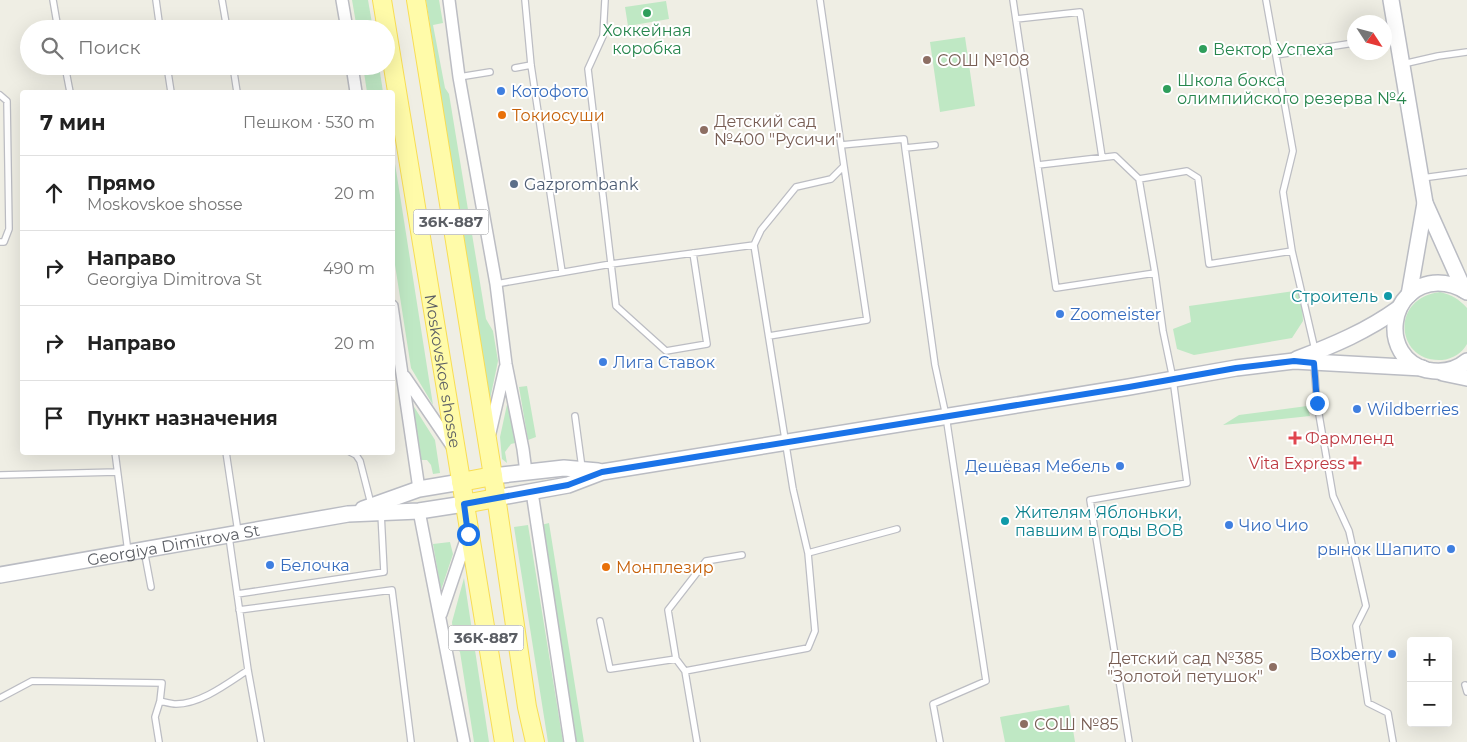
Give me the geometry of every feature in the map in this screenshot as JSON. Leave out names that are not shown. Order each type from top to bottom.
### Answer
[{"type":"main road","name":"Moskovskoe shosse","points":[[382,0],[385,20]]},
{"type":"main road","name":"Moskovskoe shosse","points":[[416,0],[535,742]]},
{"type":"main road","points":[[1391,0],[1391,15]]},
{"type":"main road","points":[[1392,42],[1402,64],[1425,203],[1466,291]]},
{"type":"main road","name":"Moskovskoe shosse","points":[[395,75],[426,261],[468,534],[504,742]]},
{"type":"main road","points":[[1408,295],[1425,203]]},
{"type":"main road","points":[[1422,368],[1404,355],[1398,343],[1395,326],[1399,308],[1408,295],[1421,286],[1448,283],[1466,291]]},
{"type":"main road","name":"Georgiya Dimitrova St","points":[[1314,358],[1377,324],[1399,308]]},
{"type":"main road","name":"Georgiya Dimitrova St","points":[[0,575],[376,509],[419,511],[464,504],[568,485],[602,472],[1236,368],[1314,358],[1422,368],[1439,372]]},
{"type":"main road","points":[[1439,372],[1457,368],[1467,362]]},
{"type":"main road","points":[[1439,372],[1467,378]]},
{"type":"main road","name":"Georgiya Dimitrova St","points":[[376,509],[419,489],[493,476],[564,468],[602,472]]},
{"type":"street","points":[[342,0],[345,20]]},
{"type":"street","points":[[449,0],[459,77],[496,284],[506,364],[526,472]]},
{"type":"street","points":[[353,75],[356,90]]},
{"type":"street","points":[[395,324],[419,489]]},
{"type":"street","points":[[487,443],[506,364]]},
{"type":"street","points":[[403,373],[456,451]]},
{"type":"street","points":[[532,492],[570,742]]},
{"type":"street","points":[[419,511],[441,615],[464,742]]},
{"type":"street","points":[[441,615],[468,534]]},
{"type":"lane","points":[[53,0],[56,20]]},
{"type":"lane","points":[[156,0],[159,20]]},
{"type":"lane","points":[[222,0],[225,20]]},
{"type":"lane","points":[[525,0],[532,64],[562,272]]},
{"type":"lane","points":[[605,0],[604,36],[588,69],[616,306],[666,351],[707,344],[693,253]]},
{"type":"lane","points":[[769,336],[866,320],[820,0]]},
{"type":"lane","points":[[1013,0],[1056,288],[1155,273]]},
{"type":"lane","points":[[1266,0],[1293,151],[1283,192],[1292,251],[1314,358],[1317,403],[1333,496],[1349,531],[1366,606],[1356,626],[1368,703],[1388,713],[1393,742]]},
{"type":"lane","points":[[1016,19],[1080,12],[1102,157]]},
{"type":"lane","points":[[1276,55],[1347,44]]},
{"type":"lane","points":[[1402,64],[1467,52]]},
{"type":"lane","points":[[515,68],[532,64]]},
{"type":"lane","points":[[459,77],[490,72]]},
{"type":"lane","points":[[67,75],[70,90]]},
{"type":"lane","points":[[168,75],[171,90]]},
{"type":"lane","points":[[234,75],[237,90]]},
{"type":"lane","points":[[0,95],[6,101],[9,229],[4,242],[0,242]]},
{"type":"lane","points":[[841,145],[904,139],[935,365],[946,416],[986,680],[933,704],[940,742]]},
{"type":"lane","points":[[905,148],[936,144]]},
{"type":"lane","points":[[1038,165],[1115,156],[1139,179],[1163,331],[1173,379],[1187,483],[1090,500],[1129,742]]},
{"type":"lane","points":[[685,671],[808,648],[815,631],[808,553],[793,489],[754,245],[761,230],[796,186],[831,179],[844,166]]},
{"type":"lane","points":[[1139,179],[1187,171],[1198,178],[1209,264],[1292,251]]},
{"type":"lane","points":[[1421,178],[1467,172]]},
{"type":"lane","points":[[496,284],[612,264],[754,245]]},
{"type":"lane","points":[[575,416],[582,470]]},
{"type":"lane","points":[[115,455],[128,553]]},
{"type":"lane","points":[[226,455],[237,594],[261,742]]},
{"type":"lane","points":[[237,594],[384,572],[376,509],[360,461],[354,455]]},
{"type":"lane","points":[[0,475],[117,472]]},
{"type":"lane","points":[[808,553],[897,529]]},
{"type":"lane","points":[[144,550],[151,587]]},
{"type":"lane","points":[[697,742],[685,671],[676,659],[668,610],[706,561],[742,555]]},
{"type":"lane","points":[[239,610],[392,590],[411,742]]},
{"type":"lane","points":[[600,621],[610,670],[676,659]]},
{"type":"lane","points":[[160,701],[176,704],[191,701],[216,691],[248,670]]},
{"type":"lane","points":[[0,698],[32,681],[162,683],[160,701],[155,717],[159,742]]},
{"type":"lane","points":[[1465,685],[1467,692]]},
{"type":"green space","points":[[352,0],[368,0],[371,20],[355,20]]},
{"type":"green space","points":[[426,0],[439,0],[443,23],[433,25],[445,88],[449,94],[486,319],[493,331],[498,361],[489,404]]},
{"type":"green space","name":"Хоккейная коробка","points":[[666,1],[669,19],[628,26],[625,7]]},
{"type":"green space","points":[[965,37],[975,106],[940,112],[930,42]]},
{"type":"green space","points":[[364,75],[380,75],[383,90],[367,90]]},
{"type":"green space","points":[[395,164],[433,405],[411,368],[395,265]]},
{"type":"green space","points":[[1301,290],[1303,321],[1292,338],[1194,355],[1177,349],[1173,329],[1191,322],[1189,306]]},
{"type":"green space","points":[[1440,292],[1455,298],[1467,308],[1467,344],[1457,355],[1442,360],[1427,358],[1415,351],[1408,341],[1405,329],[1406,317],[1412,306],[1424,297]]},
{"type":"green space","points":[[527,386],[536,437],[528,440],[519,387]]},
{"type":"green space","points":[[508,400],[515,443],[511,444],[505,452],[507,463],[502,459],[500,437]]},
{"type":"green space","points":[[411,402],[435,440],[440,473],[433,474],[431,465],[427,460],[419,460]]},
{"type":"green space","points":[[1307,406],[1310,416],[1223,425],[1239,415]]},
{"type":"green space","points":[[549,523],[584,742],[576,742],[541,525]]},
{"type":"green space","points":[[528,525],[563,742],[548,742],[514,527]]},
{"type":"green space","points":[[450,542],[453,554],[441,590],[433,544]]},
{"type":"green space","points":[[464,578],[489,742],[474,742],[460,652],[454,650],[452,622]]},
{"type":"green space","points":[[1069,705],[1075,742],[1005,742],[1000,717]]},
{"type":"place","name":"Хоккейная коробка","points":[[647,13]]},
{"type":"place","name":"Вектор Успеха","points":[[1203,49]]},
{"type":"place","name":"СОШ №108","points":[[927,60]]},
{"type":"place","name":"Школа бокса олимпийского резерва №4","points":[[1167,89]]},
{"type":"place","name":"Котофото","points":[[501,91]]},
{"type":"place","name":"Токиосуши","points":[[502,115]]},
{"type":"place","name":"Детский сад №400 \"Русичи\"","points":[[704,130]]},
{"type":"place","name":"Gazprombank","points":[[514,184]]},
{"type":"place","name":"Строитель","points":[[1388,296]]},
{"type":"place","name":"Zoomeister","points":[[1060,314]]},
{"type":"place","name":"Лига Ставок","points":[[603,362]]},
{"type":"place","name":"Wildberries","points":[[1357,409]]},
{"type":"place","name":"Фармленд","points":[[1295,438]]},
{"type":"place","name":"Vita Express","points":[[1355,463]]},
{"type":"place","name":"Дешёвая Мебель","points":[[1120,466]]},
{"type":"place","name":"Жителям Яблоньки, павшим в годы ВОВ","points":[[1005,521]]},
{"type":"place","name":"Чио Чио","points":[[1229,525]]},
{"type":"place","name":"рынок Шапито","points":[[1451,549]]},
{"type":"place","name":"Белочка","points":[[270,565]]},
{"type":"place","name":"Монплезир","points":[[606,567]]},
{"type":"place","name":"Boxberry","points":[[1392,654]]},
{"type":"place","name":"Детский сад №385 \"Золотой петушок\"","points":[[1273,667]]},
{"type":"place","name":"СОШ №85","points":[[1024,724]]},
{"type":"route","points":[[468,534],[464,504],[568,485],[602,472],[1236,368],[1294,361],[1314,363],[1317,403]]}]
